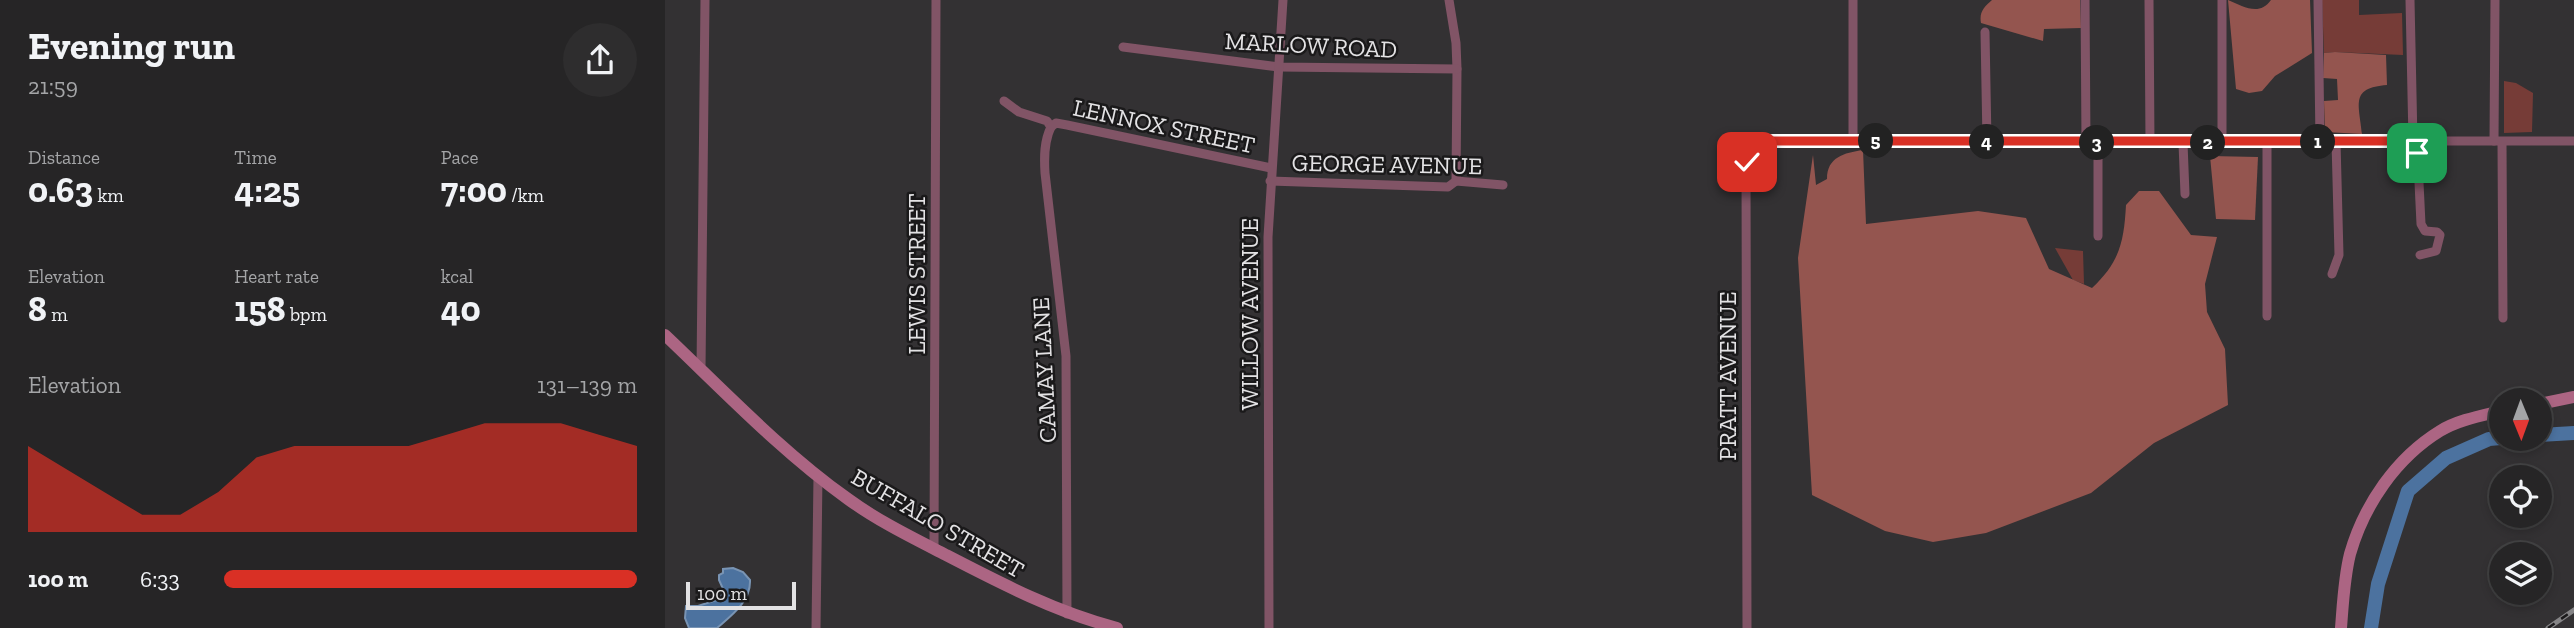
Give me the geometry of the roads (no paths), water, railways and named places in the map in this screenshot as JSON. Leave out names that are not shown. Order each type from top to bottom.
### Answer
[{"type":"street","points":[[701,369],[705,0]]},
{"type":"street","name":"LEWIS STREET","points":[[934,549],[936,0]]},
{"type":"street","name":"WILLOW AVENUE","points":[[1269,628],[1268,237],[1283,0]]},
{"type":"street","points":[[1450,0],[1457,69],[1456,181]]},
{"type":"street","points":[[1853,0],[1853,141],[2574,141]]},
{"type":"street","points":[[2085,0],[2087,143]]},
{"type":"street","points":[[2149,0],[2150,143]]},
{"type":"street","points":[[2222,0],[2222,142]]},
{"type":"street","points":[[2318,0],[2320,142]]},
{"type":"street","points":[[2410,0],[2421,224],[2425,230],[2437,232],[2439,235],[2436,251],[2420,255]]},
{"type":"street","points":[[2495,0],[2503,318]]},
{"type":"street","points":[[1985,32],[1987,142]]},
{"type":"street","name":"MARLOW ROAD","points":[[1123,47],[1279,67],[1457,69]]},
{"type":"street","points":[[1004,101],[1019,112],[1047,121],[1051,127]]},
{"type":"street","name":"LENNOX STREET","points":[[1051,127],[1056,123],[1067,125],[1271,168]]},
{"type":"street","name":"CAMAY LANE","points":[[1051,127],[1046,145],[1045,173],[1066,356],[1067,614]]},
{"type":"street","name":"PRATT AVENUE","points":[[1747,628],[1748,149],[1751,144],[1770,141],[1853,141]]},
{"type":"street","points":[[2267,142],[2267,316]]},
{"type":"street","points":[[2332,274],[2339,255],[2336,142]]},
{"type":"street","points":[[2098,143],[2098,236]]},
{"type":"street","points":[[2183,143],[2185,194]]},
{"type":"street","name":"GEORGE AVENUE","points":[[1270,181],[1448,187],[1456,181],[1503,185]]},
{"type":"street","name":"BUFFALO STREET","points":[[665,335],[818,476],[849,500],[934,549],[1025,596],[1067,614],[1117,628]]},
{"type":"street","points":[[2552,401],[2574,397]]},
{"type":"street","points":[[2341,628],[2350,553],[2369,507],[2387,480],[2407,459],[2441,431],[2489,414]]},
{"type":"street","points":[[816,628],[818,476]]},
{"type":"water","points":[[733,568],[743,572],[750,580],[744,601],[717,628],[689,628],[685,618],[686,606],[698,606],[720,599],[724,591],[719,575],[723,573],[723,569]]},
{"type":"waterway","points":[[2552,434],[2574,433]]},
{"type":"waterway","points":[[2371,628],[2378,584],[2408,491],[2446,458],[2489,439]]},
{"type":"railway","points":[[2548,628],[2574,610]]}]
